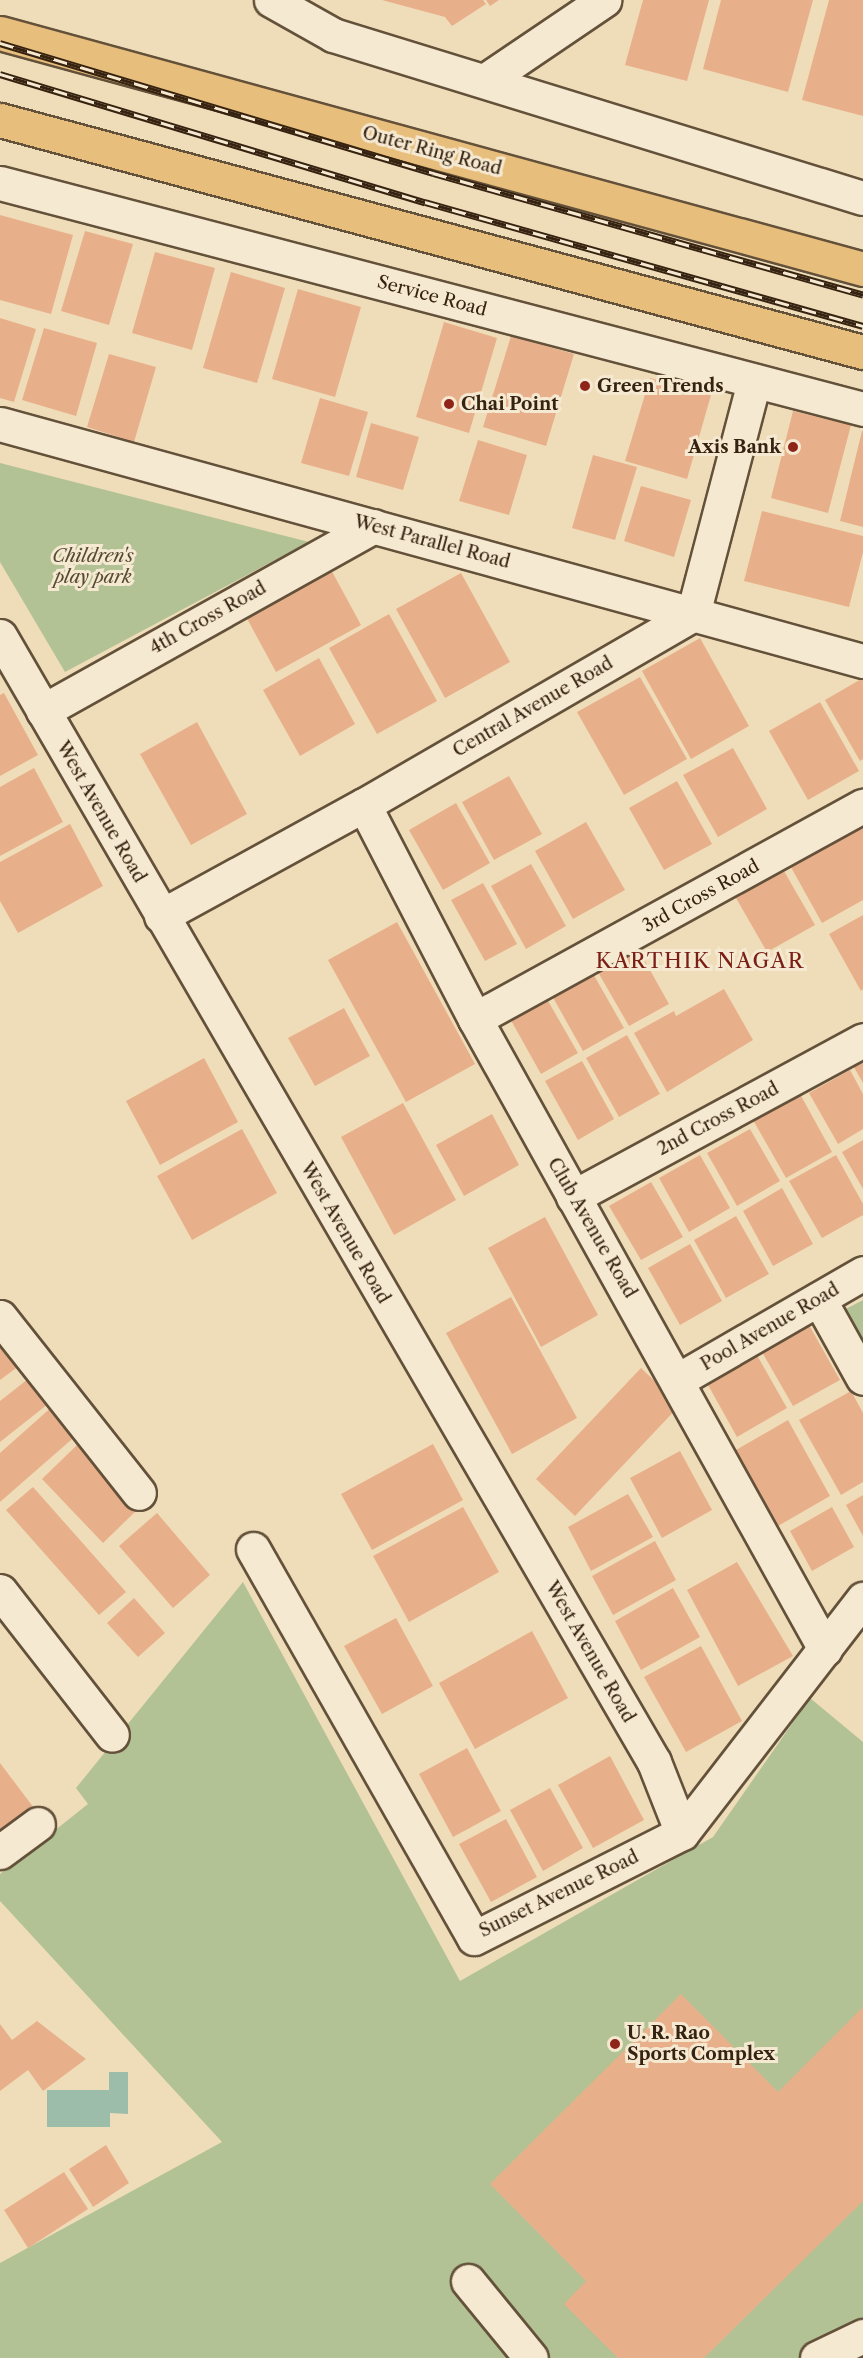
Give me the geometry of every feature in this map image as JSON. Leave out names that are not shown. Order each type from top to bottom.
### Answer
[{"type":"highway","name":"Outer Ring Road","points":[[0,33],[863,268]]},
{"type":"highway","points":[[0,120],[863,352]]},
{"type":"street","points":[[271,0],[333,34],[863,198]]},
{"type":"street","points":[[486,80],[604,0]]},
{"type":"street","name":"Service Road","points":[[0,183],[863,409]]},
{"type":"street","points":[[693,615],[754,381]]},
{"type":"street","name":"West Parallel Road","points":[[0,424],[863,661]]},
{"type":"street","name":"4th Cross Road","points":[[43,711],[374,526]]},
{"type":"street","name":"Central Avenue Road","points":[[161,916],[364,805],[693,615]]},
{"type":"street","name":"West Avenue Road","points":[[0,636],[654,1762],[682,1833]]},
{"type":"street","name":"Club Avenue Road","points":[[364,805],[476,1019],[573,1197],[678,1380],[825,1649]]},
{"type":"street","name":"3rd Cross Road","points":[[476,1019],[863,807]]},
{"type":"street","name":"2nd Cross Road","points":[[573,1197],[863,1040]]},
{"type":"street","name":"Pool Avenue Road","points":[[678,1380],[863,1274]]},
{"type":"street","points":[[819,1299],[863,1378]]},
{"type":"street","points":[[0,1317],[139,1493]]},
{"type":"street","name":"Sunset Avenue Road","points":[[253,1549],[474,1938],[682,1833],[863,1599]]},
{"type":"street","points":[[0,1592],[111,1735]]},
{"type":"street","points":[[0,1852],[38,1824]]},
{"type":"street","points":[[468,2281],[531,2358]]},
{"type":"street","points":[[817,2358],[863,2336]]},
{"type":"green space","name":"Children's play park","points":[[0,463],[309,542],[65,672],[0,562]]},
{"type":"green space","points":[[863,1300],[863,1354],[840,1312]]},
{"type":"green space","name":"U. R. Rao Sports Complex","points":[[243,1582],[460,1981],[713,1837],[810,1698],[863,1742],[863,2358],[0,2358],[0,2263],[222,2142],[0,1901],[0,1874],[88,1804],[76,1788]]},
{"type":"shaded area","points":[[109,2072],[128,2072],[128,2114],[110,2113],[110,2127],[47,2127],[47,2090],[109,2090]]},
{"type":"building","points":[[382,0],[483,0],[486,4],[452,26],[445,17]]},
{"type":"building","points":[[486,0],[499,0],[490,6]]},
{"type":"building","points":[[643,0],[709,0],[687,81],[625,65]]},
{"type":"building","points":[[721,0],[813,0],[788,92],[703,69]]},
{"type":"building","points":[[829,0],[863,0],[863,116],[802,100]]},
{"type":"building","points":[[0,215],[73,235],[51,314],[0,300]]},
{"type":"building","points":[[85,231],[133,244],[109,325],[61,311]]},
{"type":"building","points":[[155,252],[215,268],[192,350],[132,333]]},
{"type":"building","points":[[231,272],[285,288],[257,383],[203,368]]},
{"type":"building","points":[[298,289],[361,307],[335,397],[272,379]]},
{"type":"building","points":[[0,318],[36,329],[14,402],[0,398]]},
{"type":"building","points":[[444,322],[497,338],[469,433],[416,417]]},
{"type":"building","points":[[44,328],[97,343],[76,416],[22,400]]},
{"type":"building","points":[[511,336],[574,354],[546,446],[483,427]]},
{"type":"building","points":[[109,354],[156,367],[134,442],[87,427]]},
{"type":"building","points":[[650,378],[711,395],[687,479],[625,461]]},
{"type":"building","points":[[320,398],[368,412],[349,476],[301,463]]},
{"type":"building","points":[[793,411],[851,425],[828,513],[771,498]]},
{"type":"building","points":[[371,423],[419,437],[403,490],[356,477]]},
{"type":"building","points":[[863,431],[863,527],[840,521]]},
{"type":"building","points":[[478,440],[527,455],[509,515],[459,501]]},
{"type":"building","points":[[593,455],[637,467],[615,540],[572,528]]},
{"type":"building","points":[[641,486],[691,500],[674,557],[624,541]]},
{"type":"building","points":[[762,511],[863,536],[863,552],[849,607],[744,581]]},
{"type":"building","points":[[329,566],[361,625],[276,672],[244,613]]},
{"type":"building","points":[[461,573],[510,662],[445,698],[396,609]]},
{"type":"building","points":[[389,614],[437,701],[377,734],[329,648]]},
{"type":"building","points":[[700,638],[749,726],[691,759],[642,671]]},
{"type":"building","points":[[319,658],[355,724],[300,756],[263,690]]},
{"type":"building","points":[[640,677],[687,759],[624,795],[577,712]]},
{"type":"building","points":[[863,678],[863,759],[860,761],[825,700]]},
{"type":"building","points":[[4,693],[38,755],[0,776],[0,695]]},
{"type":"building","points":[[820,702],[859,771],[808,800],[769,731]]},
{"type":"building","points":[[197,722],[247,814],[191,845],[140,754]]},
{"type":"building","points":[[733,748],[767,809],[718,837],[683,775]]},
{"type":"building","points":[[34,768],[63,822],[0,856],[0,787]]},
{"type":"building","points":[[509,776],[542,834],[494,860],[462,802]]},
{"type":"building","points":[[677,781],[712,844],[664,870],[629,808]]},
{"type":"building","points":[[456,803],[490,863],[443,890],[409,830]]},
{"type":"building","points":[[863,817],[863,900],[822,923],[787,860]]},
{"type":"building","points":[[586,822],[625,890],[573,919],[535,851]]},
{"type":"building","points":[[70,824],[103,886],[18,933],[0,901],[0,862]]},
{"type":"building","points":[[531,864],[566,926],[526,949],[491,886]]},
{"type":"building","points":[[784,871],[815,925],[767,952],[736,898]]},
{"type":"building","points":[[483,883],[517,944],[485,961],[451,900]]},
{"type":"building","points":[[863,915],[863,989],[861,991],[829,934]]},
{"type":"building","points":[[397,922],[475,1064],[406,1102],[328,960]]},
{"type":"building","points":[[636,945],[669,1004],[629,1026],[595,967]]},
{"type":"building","points":[[591,970],[624,1028],[583,1051],[551,994]]},
{"type":"building","points":[[724,989],[753,1040],[667,1092],[634,1033],[674,1011],[676,1016]]},
{"type":"building","points":[[544,994],[578,1053],[541,1074],[508,1015]]},
{"type":"building","points":[[344,1008],[370,1056],[315,1086],[288,1038]]},
{"type":"building","points":[[627,1035],[660,1094],[619,1117],[586,1058]]},
{"type":"building","points":[[863,1055],[863,1083],[851,1062]]},
{"type":"building","points":[[204,1058],[238,1122],[160,1165],[126,1101]]},
{"type":"building","points":[[582,1061],[614,1119],[578,1140],[545,1081]]},
{"type":"building","points":[[850,1070],[863,1094],[863,1129],[838,1144],[809,1093]]},
{"type":"building","points":[[800,1094],[832,1152],[786,1178],[753,1120]]},
{"type":"building","points":[[403,1103],[456,1200],[394,1235],[341,1137]]},
{"type":"building","points":[[492,1114],[519,1165],[464,1196],[436,1145]]},
{"type":"building","points":[[242,1129],[277,1193],[192,1240],[157,1176]]},
{"type":"building","points":[[750,1129],[780,1181],[737,1206],[707,1153]]},
{"type":"building","points":[[863,1140],[863,1189],[842,1152]]},
{"type":"building","points":[[700,1155],[730,1208],[689,1232],[659,1178]]},
{"type":"building","points":[[836,1155],[863,1204],[863,1215],[822,1238],[789,1181]]},
{"type":"building","points":[[651,1182],[683,1237],[641,1260],[609,1206]]},
{"type":"building","points":[[782,1188],[813,1244],[773,1266],[743,1211]]},
{"type":"building","points":[[736,1216],[769,1274],[726,1298],[694,1240]]},
{"type":"building","points":[[545,1217],[598,1315],[541,1347],[488,1248]]},
{"type":"building","points":[[690,1244],[722,1301],[680,1325],[648,1268]]},
{"type":"building","points":[[511,1297],[577,1418],[512,1454],[446,1333]]},
{"type":"building","points":[[805,1318],[840,1380],[793,1406],[758,1345]]},
{"type":"building","points":[[0,1333],[23,1363],[0,1380]]},
{"type":"building","points":[[753,1348],[787,1408],[737,1437],[703,1376]]},
{"type":"building","points":[[641,1368],[680,1405],[575,1516],[536,1479]]},
{"type":"building","points":[[28,1379],[48,1404],[0,1442],[0,1401]]},
{"type":"building","points":[[851,1391],[863,1413],[863,1482],[841,1495],[799,1420]]},
{"type":"building","points":[[54,1405],[79,1433],[0,1502],[0,1453]]},
{"type":"building","points":[[788,1420],[830,1496],[778,1526],[736,1450]]},
{"type":"building","points":[[433,1444],[463,1500],[372,1550],[341,1494]]},
{"type":"building","points":[[77,1445],[138,1509],[103,1543],[42,1479]]},
{"type":"building","points":[[680,1451],[712,1510],[662,1538],[630,1478]]},
{"type":"building","points":[[33,1487],[126,1592],[99,1615],[6,1510]]},
{"type":"building","points":[[628,1494],[653,1537],[591,1571],[568,1527]]},
{"type":"building","points":[[863,1495],[863,1536],[846,1505]]},
{"type":"building","points":[[463,1507],[499,1572],[409,1622],[373,1556]]},
{"type":"building","points":[[832,1507],[854,1547],[812,1571],[790,1531]]},
{"type":"building","points":[[157,1513],[210,1575],[173,1608],[119,1546]]},
{"type":"building","points":[[655,1541],[676,1580],[613,1615],[592,1576]]},
{"type":"building","points":[[737,1562],[793,1656],[738,1686],[687,1590]]},
{"type":"building","points":[[673,1588],[700,1637],[641,1670],[615,1621]]},
{"type":"building","points":[[134,1598],[165,1633],[138,1657],[107,1623]]},
{"type":"building","points":[[396,1618],[433,1686],[382,1714],[344,1646]]},
{"type":"building","points":[[532,1631],[568,1698],[475,1749],[439,1683]]},
{"type":"building","points":[[701,1646],[742,1721],[686,1752],[644,1677]]},
{"type":"building","points":[[467,1748],[501,1811],[453,1837],[419,1774]]},
{"type":"building","points":[[610,1756],[644,1820],[593,1848],[558,1785]]},
{"type":"building","points":[[0,1763],[34,1808],[0,1834]]},
{"type":"building","points":[[550,1788],[583,1848],[543,1871],[510,1810]]},
{"type":"building","points":[[506,1819],[537,1877],[491,1902],[459,1844]]},
{"type":"building","points":[[681,1994],[778,2092],[863,2007],[863,2201],[704,2358],[618,2358],[564,2304],[586,2281],[490,2184]]},
{"type":"building","points":[[37,2021],[86,2059],[43,2091],[28,2070],[0,2091],[0,2024],[12,2040]]},
{"type":"building","points":[[106,2145],[129,2183],[93,2207],[69,2169]]},
{"type":"building","points":[[64,2172],[88,2209],[28,2248],[4,2210]]},
{"type":"railway","points":[[0,43],[433,173],[863,295]]},
{"type":"railway","points":[[0,74],[425,202],[863,326]]},
{"type":"place","name":"Green Trends","points":[[585,386]]},
{"type":"place","name":"Chai Point","points":[[449,404]]},
{"type":"place","name":"Axis Bank","points":[[793,447]]},
{"type":"place","name":"U. R. Rao Sports Complex","points":[[615,2044]]},
{"type":"district","name":"KARTHIK NAGAR","points":[[700,961]]}]
